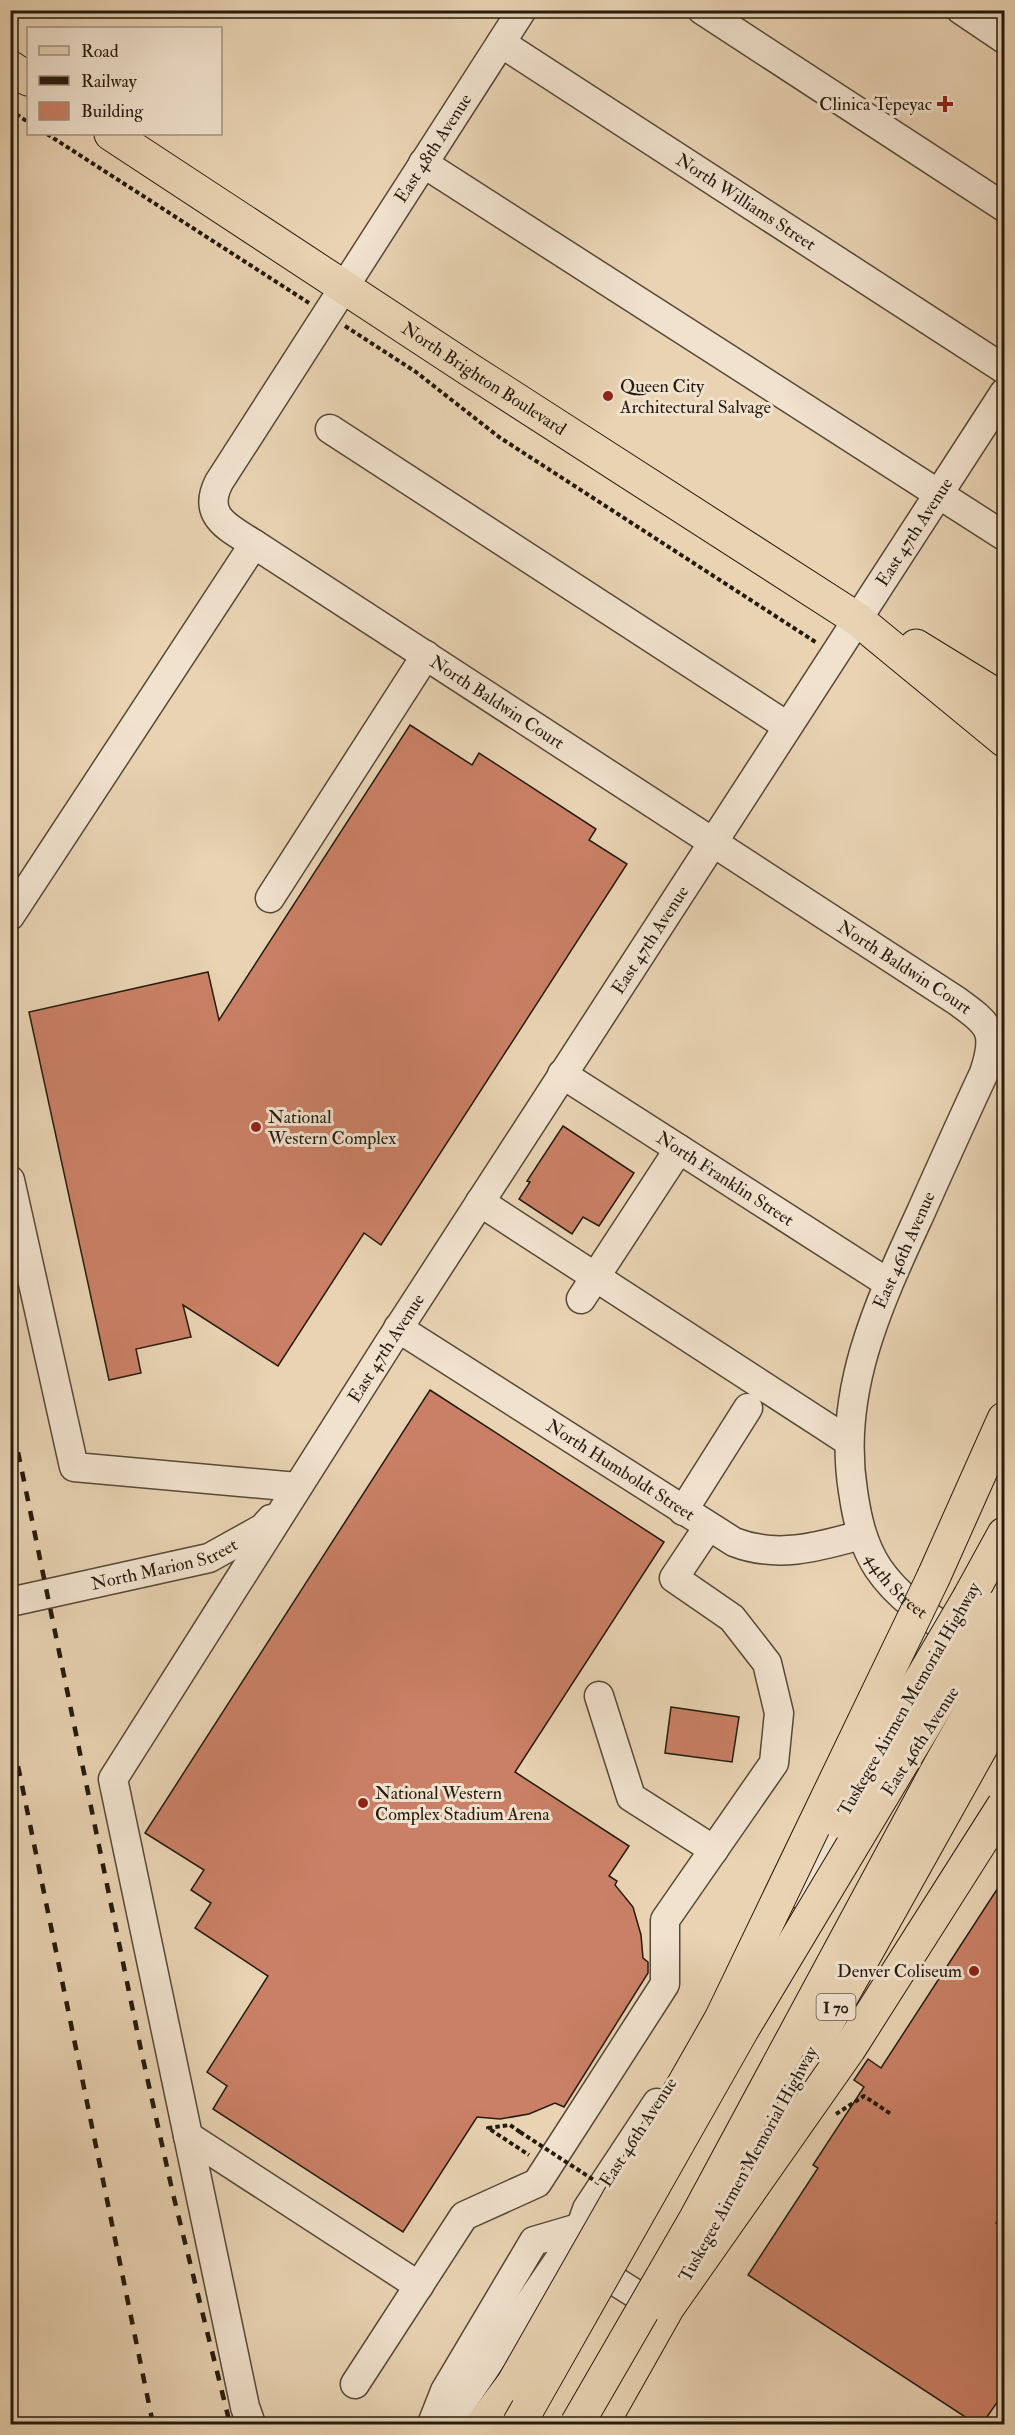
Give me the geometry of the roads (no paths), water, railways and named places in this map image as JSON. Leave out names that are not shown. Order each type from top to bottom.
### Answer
[{"type":"main road","points":[[10,67],[27,78]]},
{"type":"main road","name":"North Brighton Boulevard","points":[[113,135],[857,619],[1005,740]]},
{"type":"main road","name":"North Brighton Boulevard","points":[[857,619],[930,653],[1005,700]]},
{"type":"main road","points":[[492,2424],[721,2019],[934,1576],[1005,1419]]},
{"type":"main road","name":"Tuskegee Airmen Memorial Highway","points":[[721,2019],[989,1598],[1005,1534]]},
{"type":"main road","points":[[519,2424],[989,1598]]},
{"type":"main road","points":[[577,2424],[695,2220],[938,1769],[1005,1652]]},
{"type":"main road","name":"Tuskegee Airmen Memorial Highway","points":[[655,2303],[1005,1706]]},
{"type":"main road","points":[[655,2303],[849,2049],[1005,1805]]},
{"type":"main road","name":"I 70","points":[[602,2424],[655,2303]]},
{"type":"main road","points":[[483,2424],[513,2384]]},
{"type":"street","name":"East 48th Avenue","points":[[344,286],[522,10]]},
{"type":"street","points":[[702,10],[1005,207]]},
{"type":"street","points":[[961,10],[1005,39]]},
{"type":"street","name":"North Williams Street","points":[[501,43],[998,365]]},
{"type":"street","points":[[423,163],[1005,536]]},
{"type":"street","name":"North Baldwin Court","points":[[344,286],[214,492],[214,512],[220,521],[979,1017],[990,1034],[991,1043]]},
{"type":"street","name":"East 47th Avenue","points":[[297,1487],[787,726],[1005,393]]},
{"type":"street","points":[[330,429],[787,726]]},
{"type":"street","points":[[10,916],[254,544]]},
{"type":"street","points":[[270,898],[426,656]]},
{"type":"street","name":"East 46th Avenue","points":[[861,1535],[851,1479],[848,1441],[852,1400],[859,1364],[888,1283],[984,1073],[991,1043]]},
{"type":"street","name":"North Franklin Street","points":[[562,1074],[888,1283]]},
{"type":"street","points":[[588,1288],[679,1149]]},
{"type":"street","points":[[10,1180],[74,1467],[297,1487],[113,1779],[245,2407],[251,2424]]},
{"type":"street","points":[[480,1202],[588,1288],[848,1441]]},
{"type":"street","name":"North Humboldt Street","points":[[398,1328],[734,1542],[764,1551],[826,1544],[861,1535]]},
{"type":"street","points":[[683,1511],[748,1408]]},
{"type":"street","name":"North Marion Street","points":[[10,1602],[209,1558],[263,1528],[297,1487]]},
{"type":"street","points":[[356,2384],[464,2216],[537,2183],[665,1984],[665,1920],[774,1763],[779,1713],[767,1663],[732,1618],[675,1578],[708,1527]]},
{"type":"street","name":"44th Street","points":[[861,1535],[878,1567],[896,1591],[918,1609],[972,1645],[1005,1663]]},
{"type":"street","name":"East 46th Avenue","points":[[447,2424],[573,2239],[587,2209],[939,1672],[972,1645]]},
{"type":"street","points":[[599,1696],[631,1797],[714,1850]]},
{"type":"street","points":[[188,2136],[418,2286]]},
{"type":"street","points":[[432,2424],[445,2391],[534,2241],[573,2239],[655,2303]]},
{"type":"railway","points":[[10,1413],[141,2050],[173,2194],[230,2424]]},
{"type":"railway","points":[[10,1727],[153,2424]]},
{"type":"place","name":"Clinica Tepeyac","points":[[945,104]]},
{"type":"place","name":"Queen City Architectural Salvage","points":[[608,396]]},
{"type":"place","name":"National Western Complex","points":[[256,1127]]},
{"type":"place","name":"National Western Complex Stadium Arena","points":[[363,1803]]},
{"type":"place","name":"Denver Coliseum","points":[[974,1971]]}]
